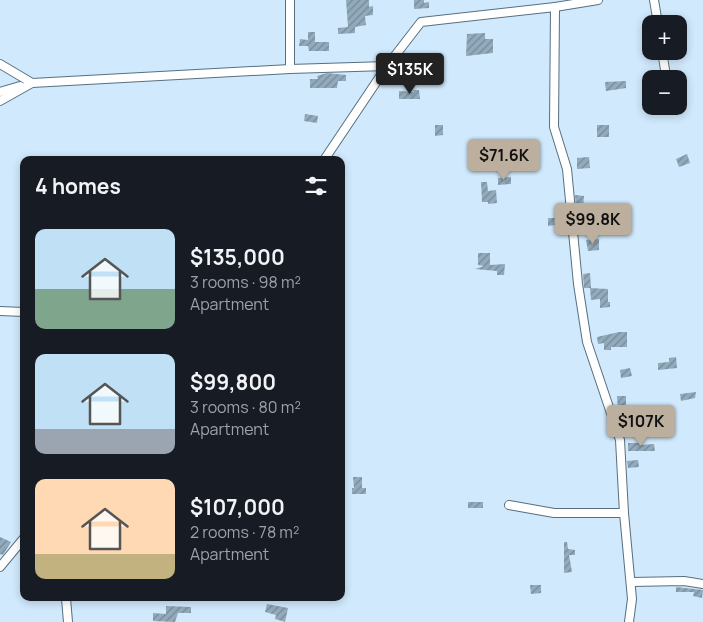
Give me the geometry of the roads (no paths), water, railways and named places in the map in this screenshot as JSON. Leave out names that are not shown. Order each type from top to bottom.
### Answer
[{"type":"street","points":[[290,0],[290,69]]},
{"type":"street","points":[[327,156],[387,66],[421,22],[555,7],[598,0]]},
{"type":"street","points":[[654,0],[656,15]]},
{"type":"street","points":[[555,7],[554,127],[567,169],[578,284],[587,342],[620,440],[632,600],[629,622]]},
{"type":"street","points":[[0,64],[32,83]]},
{"type":"street","points":[[0,92],[32,83],[290,69],[387,66]]},
{"type":"street","points":[[0,101],[32,83]]},
{"type":"street","points":[[0,311],[20,312]]},
{"type":"street","points":[[509,505],[554,513],[624,513]]},
{"type":"street","points":[[0,567],[20,543]]},
{"type":"street","points":[[631,582],[684,581],[703,584]]},
{"type":"street","points":[[66,601],[68,622]]}]
